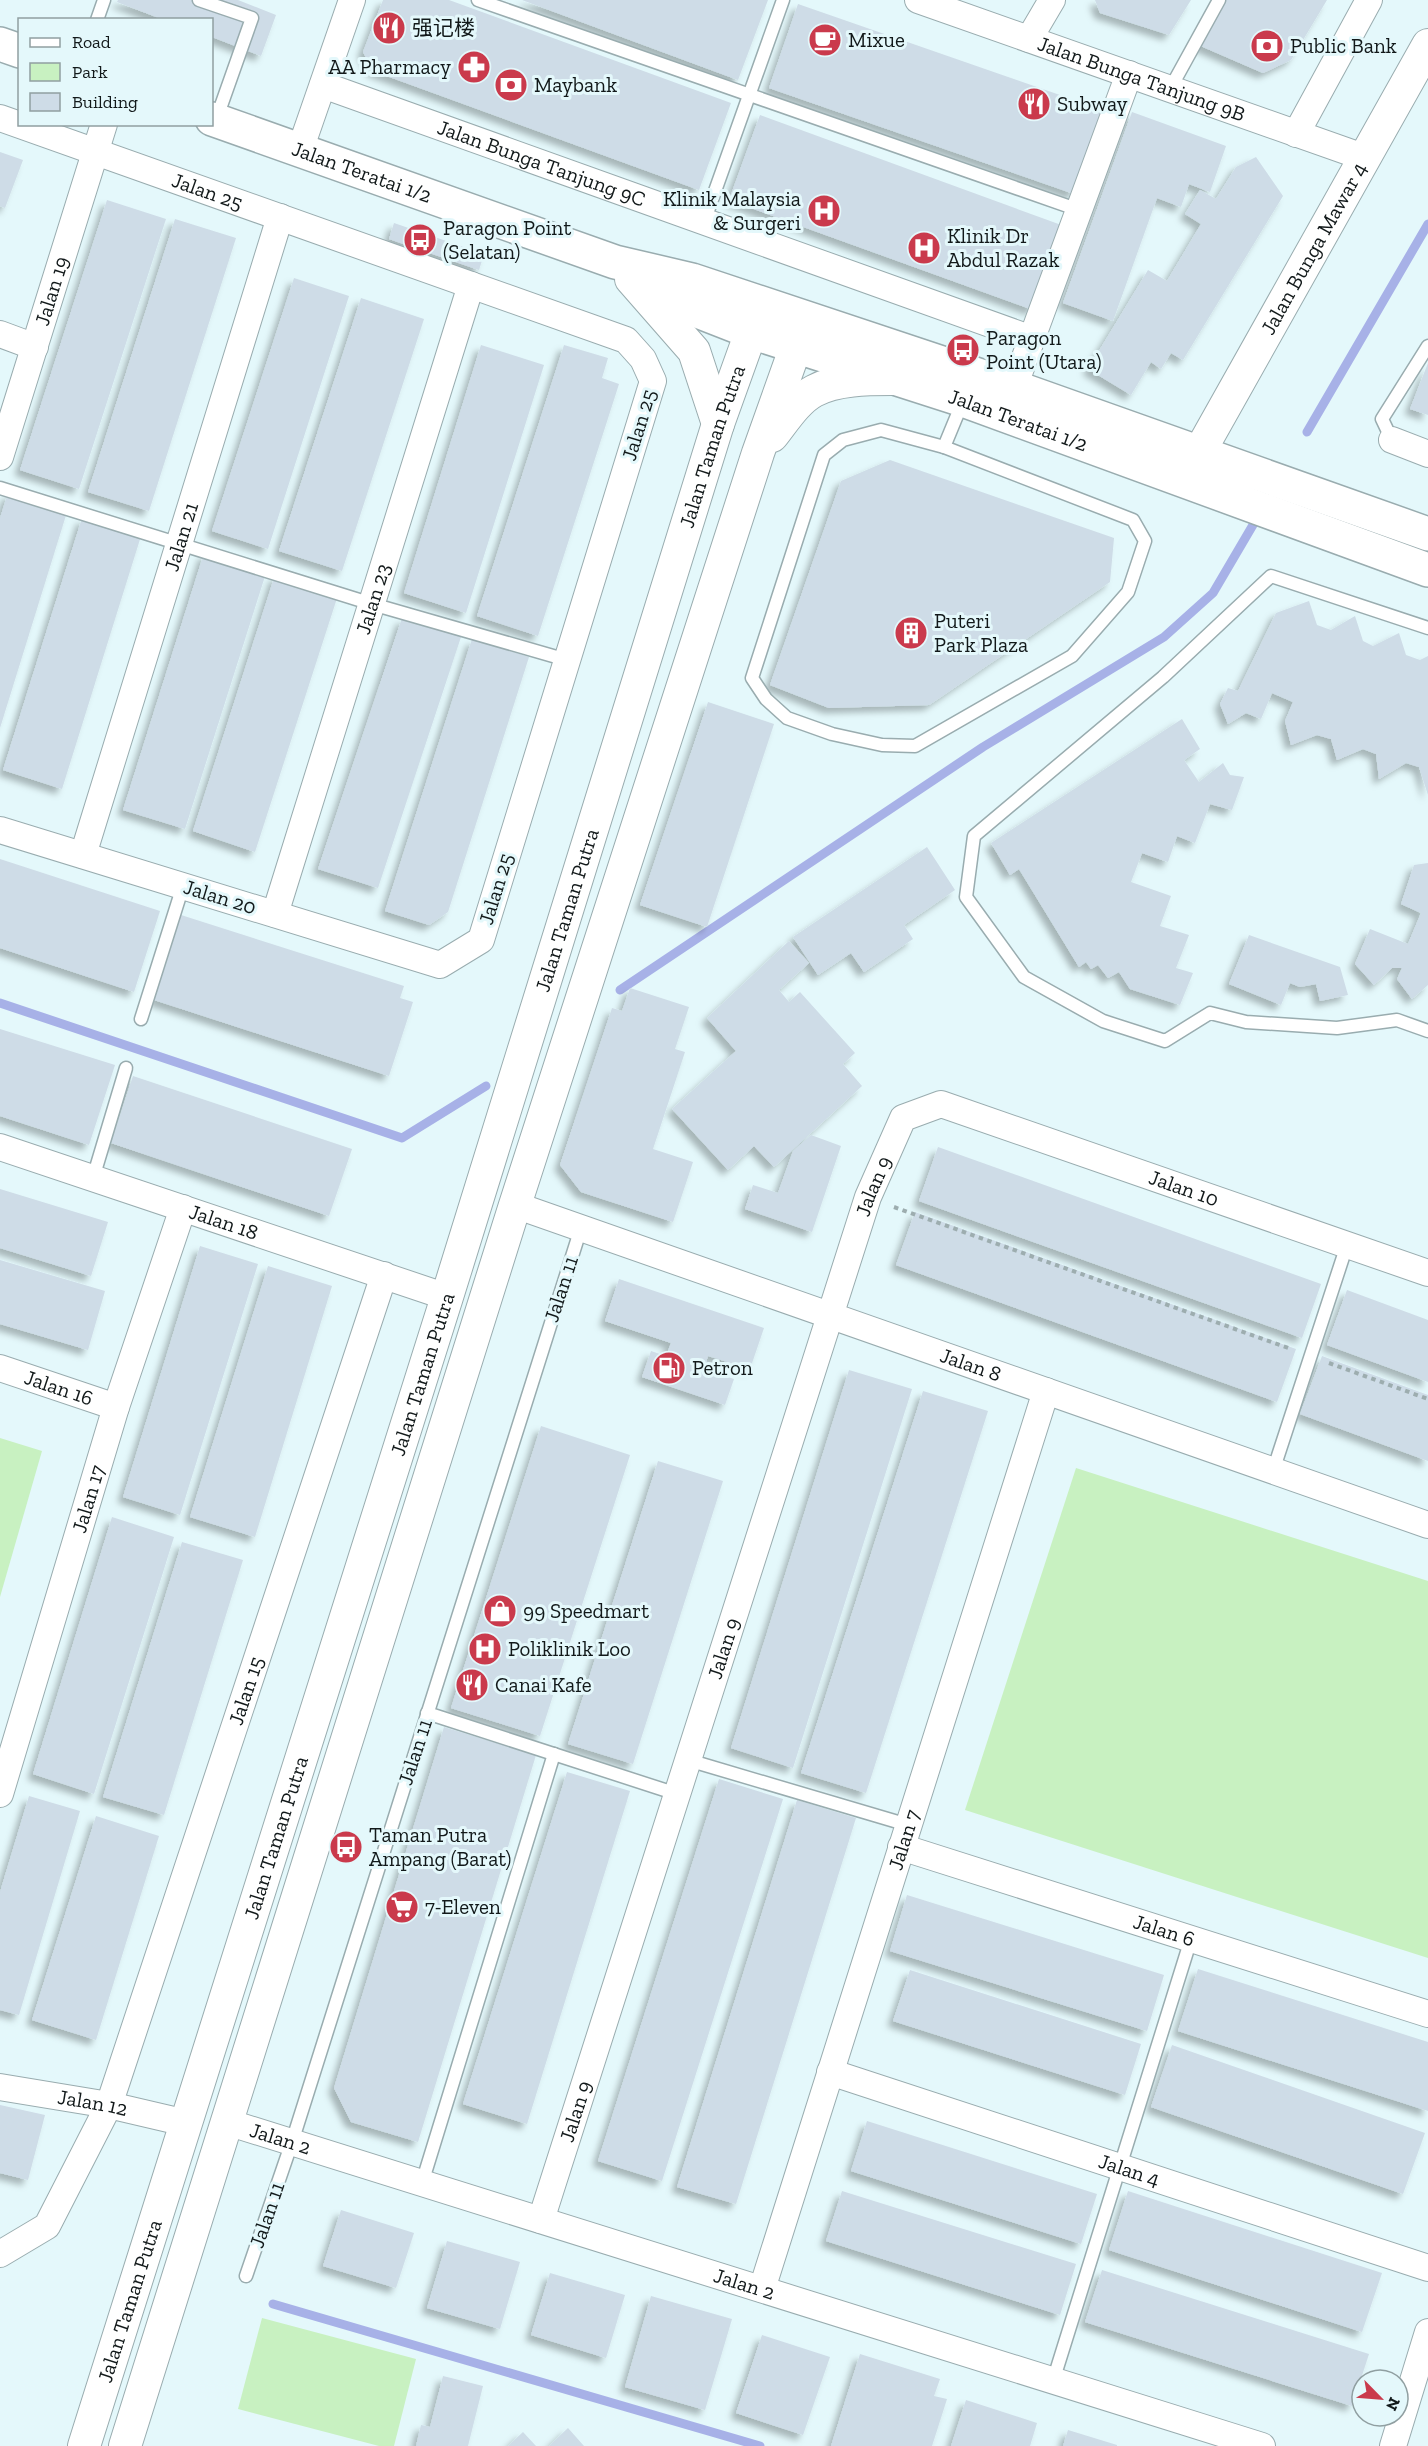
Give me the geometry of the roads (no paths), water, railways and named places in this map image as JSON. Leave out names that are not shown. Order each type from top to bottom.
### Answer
[{"type":"main road","points":[[0,44],[18,50]]},
{"type":"main road","name":"Jalan Teratai 1/2","points":[[214,119],[615,262],[692,280],[756,318],[801,332],[1014,387],[1199,450],[1428,534]]},
{"type":"main road","name":"Jalan Teratai 1/2","points":[[801,332],[900,379],[1428,570]]},
{"type":"street","points":[[300,150],[352,0]]},
{"type":"street","name":"Jalan Bunga Tanjung 9B","points":[[918,0],[1366,158]]},
{"type":"street","points":[[1029,39],[1052,0]]},
{"type":"street","points":[[1296,134],[1369,0]]},
{"type":"street","name":"Jalan Bunga Mawar 4","points":[[1183,482],[1428,45]]},
{"type":"street","points":[[1014,387],[1129,74]]},
{"type":"street","name":"Jalan Bunga Tanjung 9C","points":[[323,85],[1032,339]]},
{"type":"street","name":"Jalan 25","points":[[0,118],[18,125]]},
{"type":"street","name":"Jalan 25","points":[[22,126],[626,340],[643,358],[653,381],[481,940],[440,965]]},
{"type":"street","name":"Jalan 19","points":[[0,457],[104,126]]},
{"type":"street","name":"Jalan 21","points":[[83,855],[280,217]]},
{"type":"street","points":[[615,262],[694,351],[718,424]]},
{"type":"street","name":"Jalan 23","points":[[275,914],[471,285]]},
{"type":"street","name":"Jalan Taman Putra","points":[[84,2446],[447,1297],[718,424],[756,318]]},
{"type":"street","name":"Jalan Taman Putra","points":[[125,2446],[515,1204],[758,453],[801,332]]},
{"type":"street","points":[[0,334],[35,346]]},
{"type":"street","points":[[758,453],[797,406],[813,391],[865,379],[900,379]]},
{"type":"street","points":[[1392,440],[1428,453]]},
{"type":"street","name":"Jalan 20","points":[[0,830],[440,965]]},
{"type":"street","name":"Jalan 9","points":[[542,2220],[868,1197],[903,1118],[941,1104]]},
{"type":"street","name":"Jalan 10","points":[[941,1104],[1428,1273]]},
{"type":"street","name":"Jalan 18","points":[[0,1146],[447,1297]]},
{"type":"street","name":"Jalan 8","points":[[515,1204],[1428,1525]]},
{"type":"street","name":"Jalan 17","points":[[0,1794],[116,1407],[183,1208]]},
{"type":"street","name":"Jalan 15","points":[[0,2254],[47,2226],[109,2105],[384,1275]]},
{"type":"street","name":"Jalan 16","points":[[0,1368],[116,1407]]},
{"type":"street","name":"Jalan 7","points":[[762,2289],[1046,1391]]},
{"type":"street","name":"Jalan 6","points":[[905,1836],[1191,1939],[1428,2013]]},
{"type":"street","name":"Jalan 4","points":[[830,2073],[1428,2268]]},
{"type":"street","name":"Jalan 12","points":[[0,2087],[109,2105],[186,2123]]},
{"type":"street","name":"Jalan 2","points":[[227,2122],[1262,2446]]},
{"type":"street","points":[[1393,2446],[1428,2332]]},
{"type":"lane","points":[[98,18],[104,0]]},
{"type":"lane","points":[[199,0],[252,18],[214,119]]},
{"type":"lane","points":[[478,0],[1079,210]]},
{"type":"lane","points":[[704,222],[783,0]]},
{"type":"lane","points":[[1170,89],[1219,0]]},
{"type":"lane","points":[[1392,440],[1382,418],[1428,346]]},
{"type":"lane","points":[[944,447],[963,400]]},
{"type":"lane","points":[[881,430],[944,447],[1133,520],[1145,541],[1128,592],[1072,656],[915,746],[882,745],[832,734],[788,718],[766,699],[752,678],[824,455],[843,440],[881,430]]},
{"type":"lane","points":[[0,488],[372,604],[567,660]]},
{"type":"lane","points":[[1428,628],[1271,576],[1163,677],[974,836],[966,897],[1024,977],[1103,1021],[1165,1041],[1209,1013],[1246,1022],[1337,1028],[1397,1020],[1428,1031]]},
{"type":"lane","points":[[141,1019],[183,886]]},
{"type":"lane","points":[[93,1178],[126,1068]]},
{"type":"lane","name":"Jalan 11","points":[[246,2276],[292,2142],[581,1228]]},
{"type":"lane","points":[[1273,1471],[1347,1245]]},
{"type":"lane","points":[[427,1713],[678,1794]]},
{"type":"lane","points":[[422,2183],[554,1754]]},
{"type":"lane","points":[[688,1760],[905,1836]]},
{"type":"lane","points":[[1053,2381],[1191,1939]]},
{"type":"waterway","points":[[1307,432],[1428,224]]},
{"type":"waterway","points":[[620,990],[983,747],[1164,637],[1213,593],[1260,513]]},
{"type":"waterway","points":[[0,1003],[402,1138],[486,1086]]},
{"type":"waterway","points":[[273,2304],[760,2446]]},
{"type":"place","name":"强记楼","points":[[389,28]]},
{"type":"place","name":"Mixue","points":[[825,40]]},
{"type":"place","name":"Public Bank","points":[[1267,46]]},
{"type":"place","name":"AA Pharmacy","points":[[474,67]]},
{"type":"place","name":"Maybank","points":[[511,85]]},
{"type":"place","name":"Subway","points":[[1034,104]]},
{"type":"place","name":"Klinik Malaysia & Surgeri","points":[[824,211]]},
{"type":"place","name":"Paragon Point (Selatan)","points":[[420,240]]},
{"type":"place","name":"Klinik Dr Abdul Razak","points":[[924,248]]},
{"type":"place","name":"Paragon Point (Utara)","points":[[963,350]]},
{"type":"place","name":"Puteri Park Plaza","points":[[911,633]]},
{"type":"place","name":"Petron","points":[[669,1368]]},
{"type":"place","name":"99 Speedmart","points":[[500,1611]]},
{"type":"place","name":"Poliklinik Loo","points":[[485,1649]]},
{"type":"place","name":"Canai Kafe","points":[[472,1685]]},
{"type":"place","name":"Taman Putra Ampang (Barat)","points":[[346,1847]]},
{"type":"place","name":"7-Eleven","points":[[402,1907]]}]
